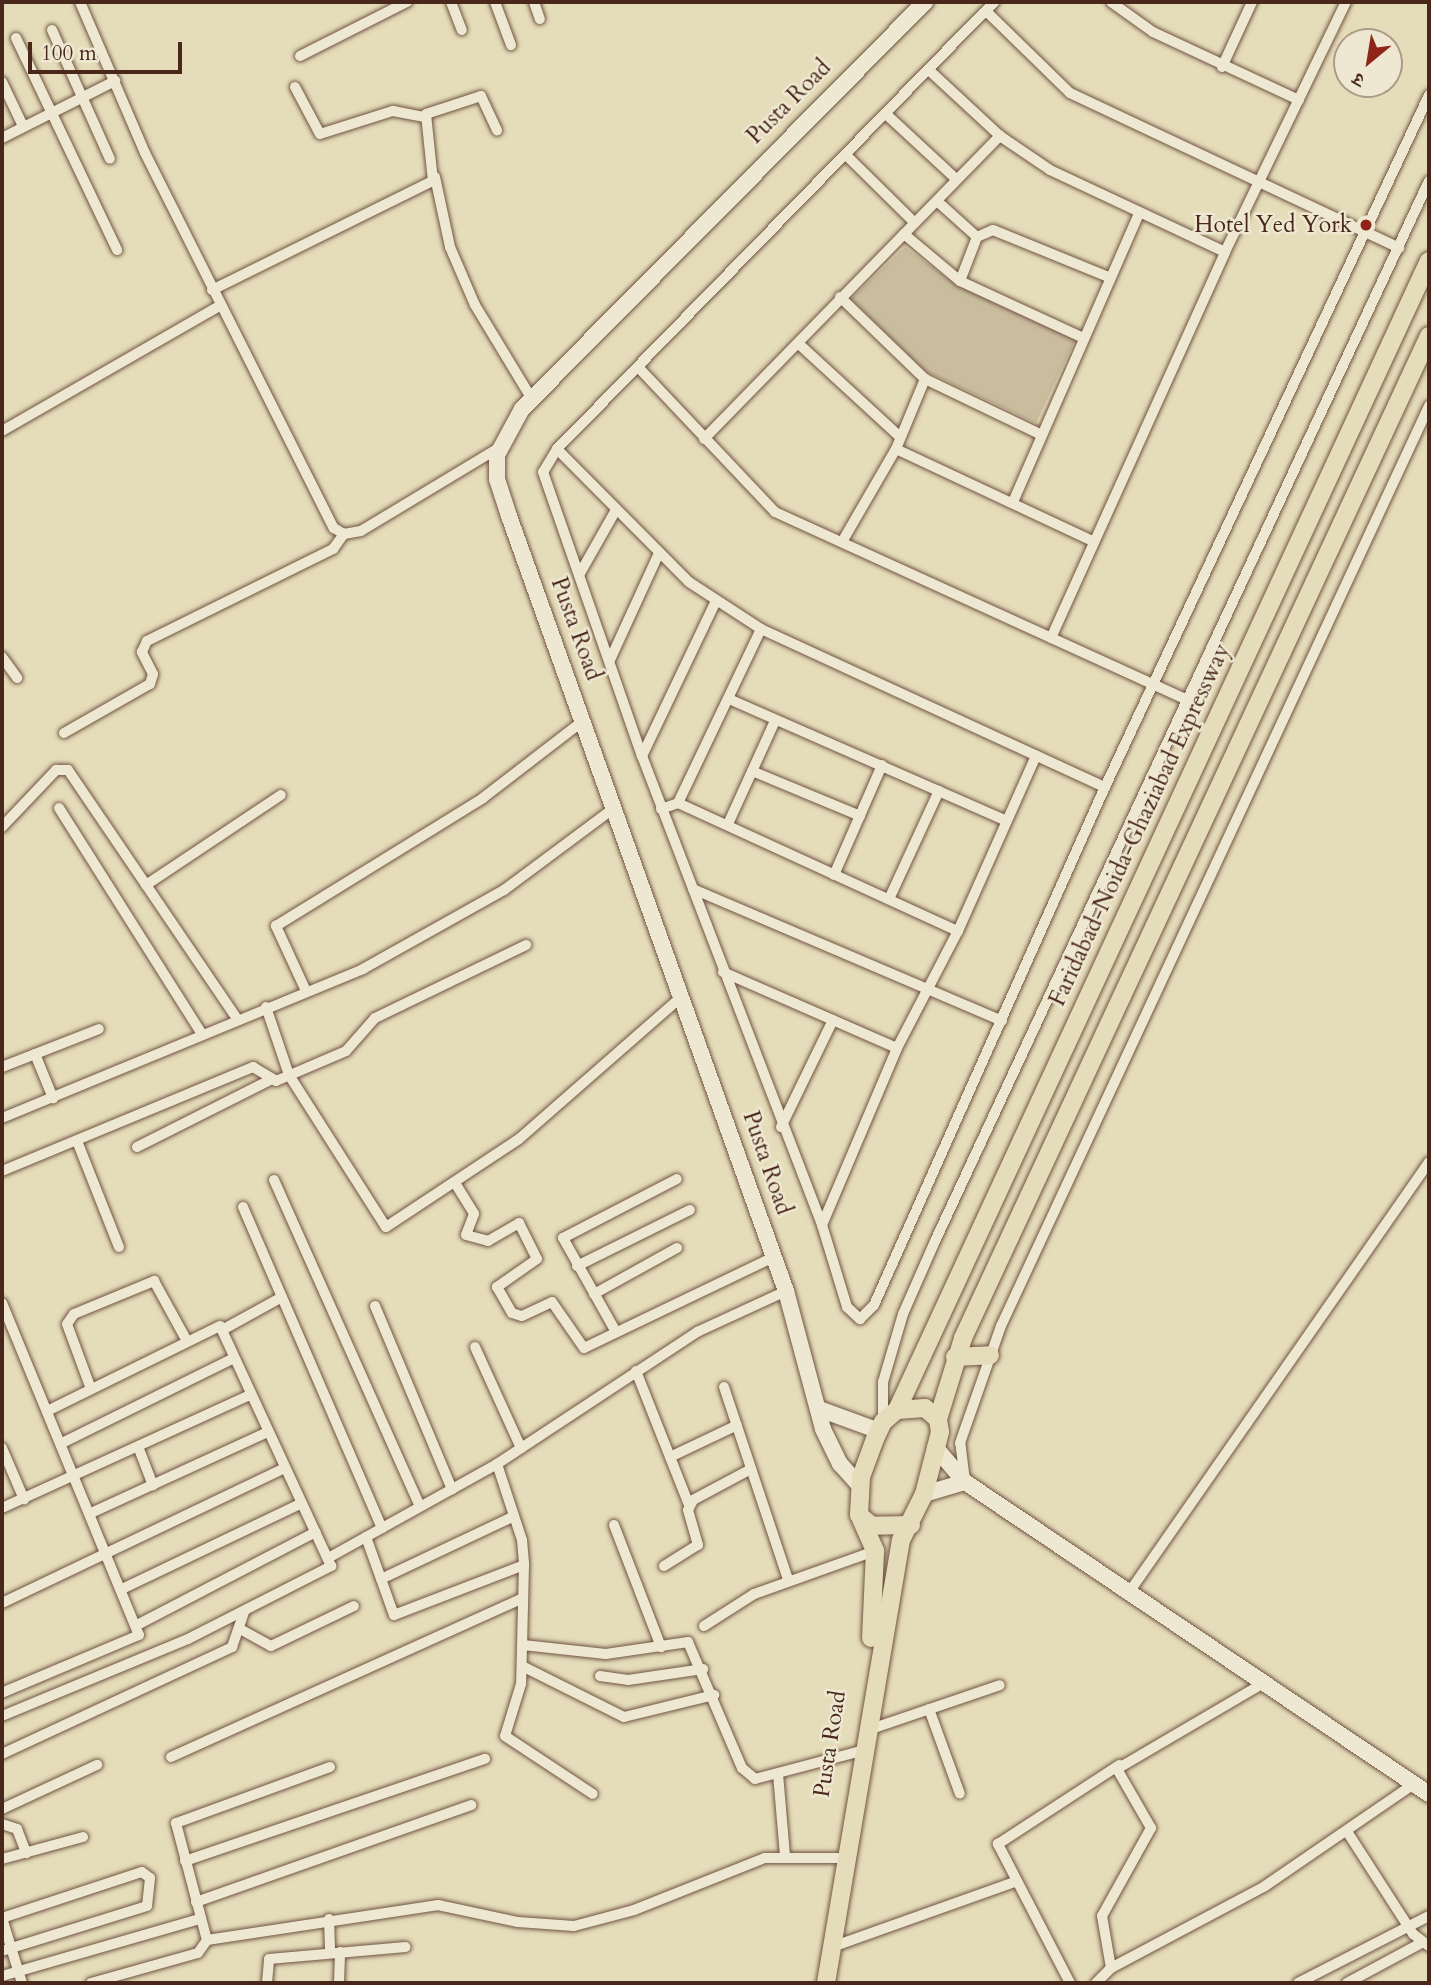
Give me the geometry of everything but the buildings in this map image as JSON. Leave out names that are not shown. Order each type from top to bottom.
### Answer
[{"type":"main road","name":"Faridabad-Noida-Ghaziabad Expressway","points":[[881,1426],[897,1410],[1429,261]]},
{"type":"main road","points":[[881,1426],[860,1486],[859,1515],[872,1526],[911,1525],[924,1494],[935,1447],[938,1419],[956,1357],[1429,336]]},
{"type":"main road","points":[[956,1357],[990,1355]]},
{"type":"main road","points":[[897,1410],[925,1408],[938,1419]]},
{"type":"main road","name":"Pusta Road","points":[[826,1983],[859,1754],[874,1619],[876,1551],[859,1515]]},
{"type":"main road","name":"Pusta Road","points":[[816,1983],[836,1857],[859,1754],[868,1730],[901,1540],[911,1525]]},
{"type":"street","points":[[80,2],[219,306],[256,366],[334,528],[344,534],[360,531],[500,447]]},
{"type":"street","points":[[300,56],[407,2]]},
{"type":"street","points":[[451,2],[462,30]]},
{"type":"street","points":[[495,2],[511,46]]},
{"type":"street","points":[[534,2],[540,19]]},
{"type":"street","name":"Pusta Road","points":[[860,1486],[840,1464],[823,1429],[822,1410],[786,1291],[496,479],[500,447],[532,399],[925,2]]},
{"type":"street","points":[[994,2],[931,72],[545,463],[545,483],[661,809],[781,1127],[822,1225],[852,1316],[866,1317],[1002,1021],[1105,787],[1429,95]]},
{"type":"street","points":[[1111,2],[1153,32],[1222,67],[1299,100]]},
{"type":"street","points":[[1222,67],[1252,2]]},
{"type":"street","points":[[1051,638],[1092,541],[1224,252],[1260,184],[1346,2]]},
{"type":"street","points":[[987,12],[1070,93],[1399,248]]},
{"type":"street","points":[[52,30],[110,159]]},
{"type":"street","points":[[16,38],[48,113],[117,250]]},
{"type":"street","points":[[931,72],[1000,136],[1050,170],[1224,252]]},
{"type":"street","points":[[2,138],[115,81]]},
{"type":"street","points":[[2,82],[23,126]]},
{"type":"street","points":[[295,87],[320,134],[393,111],[423,117],[481,96],[497,131]]},
{"type":"street","points":[[887,115],[956,179]]},
{"type":"street","points":[[423,117],[450,247],[475,305],[532,399]]},
{"type":"street","points":[[704,439],[800,345],[840,297],[1000,136]]},
{"type":"street","points":[[847,156],[914,222]]},
{"type":"street","points":[[212,290],[435,177]]},
{"type":"street","points":[[822,1410],[881,1426],[883,1382],[903,1314],[936,1239],[1429,181]]},
{"type":"street","points":[[937,201],[977,237]]},
{"type":"street","points":[[1013,502],[1081,337],[1139,213]]},
{"type":"street","points":[[960,281],[977,237],[993,230],[1109,277]]},
{"type":"street","points":[[904,234],[960,281],[1081,337]]},
{"type":"street","points":[[840,297],[925,379],[1040,434]]},
{"type":"street","points":[[2,431],[219,306]]},
{"type":"street","points":[[800,345],[900,437]]},
{"type":"street","points":[[638,367],[766,506],[1187,700]]},
{"type":"street","points":[[842,542],[896,449],[925,379]]},
{"type":"street","points":[[965,1482],[960,1443],[990,1355],[1429,406]]},
{"type":"street","points":[[557,449],[659,553],[716,601],[761,629],[1105,787]]},
{"type":"street","points":[[896,449],[1092,541]]},
{"type":"street","points":[[579,575],[616,510]]},
{"type":"street","points":[[64,733],[150,684],[153,674],[142,647],[147,641],[333,550],[344,534]]},
{"type":"street","points":[[610,660],[659,553]]},
{"type":"street","points":[[642,756],[716,601]]},
{"type":"street","points":[[678,803],[761,629]]},
{"type":"street","points":[[2,657],[18,678]]},
{"type":"street","points":[[729,699],[1004,820]]},
{"type":"street","points":[[306,991],[276,926],[482,798],[583,721]]},
{"type":"street","points":[[728,824],[775,721]]},
{"type":"street","points":[[822,1225],[897,1048],[931,988],[1004,820],[1036,756]]},
{"type":"street","points":[[834,875],[882,765]]},
{"type":"street","points":[[2,827],[64,767],[237,1019]]},
{"type":"street","points":[[752,771],[860,816]]},
{"type":"street","points":[[889,899],[939,791]]},
{"type":"street","points":[[146,885],[281,795]]},
{"type":"street","points":[[661,809],[678,803],[958,931]]},
{"type":"street","points":[[60,808],[202,1034]]},
{"type":"street","points":[[2,1118],[363,969],[504,890],[614,808]]},
{"type":"street","points":[[693,888],[931,988],[1002,1021]]},
{"type":"street","points":[[137,1147],[270,1080],[289,1075],[345,1051],[375,1018],[526,946]]},
{"type":"street","points":[[723,972],[897,1048]]},
{"type":"street","points":[[266,1007],[289,1075],[386,1227],[520,1139],[680,998]]},
{"type":"street","points":[[781,1127],[833,1020]]},
{"type":"street","points":[[2,1067],[99,1029]]},
{"type":"street","points":[[35,1054],[53,1098]]},
{"type":"street","points":[[2,1171],[253,1067],[270,1080]]},
{"type":"street","points":[[77,1141],[119,1247]]},
{"type":"street","points":[[1130,1591],[1429,1161]]},
{"type":"street","points":[[616,1332],[563,1244],[566,1235],[677,1179]]},
{"type":"street","points":[[274,1180],[420,1506]]},
{"type":"street","points":[[455,1182],[474,1214],[466,1235],[488,1241],[519,1223],[537,1259],[497,1287],[512,1313],[522,1316],[552,1302],[584,1348],[774,1257]]},
{"type":"street","points":[[243,1207],[382,1528]]},
{"type":"street","points":[[577,1266],[690,1210]]},
{"type":"street","points":[[593,1294],[677,1248]]},
{"type":"street","points":[[91,1389],[67,1324],[74,1314],[154,1281],[187,1341]]},
{"type":"street","points":[[2,1716],[244,1612],[325,1574],[330,1558],[497,1464],[635,1371],[746,1306],[786,1291]]},
{"type":"street","points":[[48,1410],[187,1341],[224,1329],[282,1297]]},
{"type":"street","points":[[2,1303],[5,1321],[48,1410],[139,1624],[139,1635],[132,1642],[2,1693]]},
{"type":"street","points":[[375,1306],[452,1489]]},
{"type":"street","points":[[224,1329],[248,1396],[300,1504],[330,1558]]},
{"type":"street","points":[[475,1347],[521,1448]]},
{"type":"street","points":[[62,1443],[234,1358]]},
{"type":"street","points":[[635,1371],[689,1505],[698,1545],[664,1566]]},
{"type":"street","points":[[883,1382],[897,1410]]},
{"type":"street","points":[[723,1387],[788,1579]]},
{"type":"street","points":[[2,1508],[76,1478],[248,1396]]},
{"type":"street","points":[[670,1457],[737,1425]]},
{"type":"street","points":[[91,1513],[266,1433]]},
{"type":"street","points":[[935,1447],[965,1482],[1130,1591],[1260,1685],[1429,1794]]},
{"type":"street","points":[[2,1448],[24,1499]]},
{"type":"street","points":[[139,1449],[153,1485]]},
{"type":"street","points":[[497,1464],[514,1516],[524,1565],[522,1666],[505,1736],[593,1794]]},
{"type":"street","points":[[2,1603],[284,1469]]},
{"type":"street","points":[[689,1505],[751,1469]]},
{"type":"street","points":[[924,1494],[965,1482]]},
{"type":"street","points":[[124,1588],[300,1504]]},
{"type":"street","points":[[381,1580],[514,1516]]},
{"type":"street","points":[[614,1525],[662,1647]]},
{"type":"street","points":[[139,1624],[316,1532]]},
{"type":"street","points":[[366,1537],[394,1615],[524,1565]]},
{"type":"street","points":[[704,1626],[788,1579],[876,1551]]},
{"type":"street","points":[[171,1757],[523,1598]]},
{"type":"street","points":[[240,1629],[271,1646],[354,1606]]},
{"type":"street","points":[[2,1754],[232,1647],[244,1612]]},
{"type":"street","points":[[523,1645],[606,1654],[688,1642],[703,1669],[745,1773],[755,1779],[859,1754]]},
{"type":"street","points":[[522,1666],[624,1717],[713,1695]]},
{"type":"street","points":[[600,1676],[628,1680],[703,1669]]},
{"type":"street","points":[[868,1730],[1000,1685]]},
{"type":"street","points":[[1070,1983],[998,1844],[1119,1765],[1260,1685]]},
{"type":"street","points":[[929,1709],[960,1794]]},
{"type":"street","points":[[185,1861],[485,1759]]},
{"type":"street","points":[[2,1809],[97,1765]]},
{"type":"street","points":[[1111,1968],[1102,1916],[1151,1828],[1118,1775],[1119,1765]]},
{"type":"street","points":[[207,1940],[175,1830],[180,1819],[330,1767]]},
{"type":"street","points":[[778,1774],[785,1856]]},
{"type":"street","points":[[1096,1983],[1111,1968],[1265,1886],[1348,1833],[1414,1784]]},
{"type":"street","points":[[196,1902],[471,1805]]},
{"type":"street","points":[[2,1824],[17,1829],[26,1853]]},
{"type":"street","points":[[1347,1983],[1426,1944],[1408,1927],[1348,1833]]},
{"type":"street","points":[[2,1859],[83,1837]]},
{"type":"street","points":[[91,1983],[198,1953],[207,1940],[329,1919],[438,1905],[518,1922],[574,1926],[634,1910],[745,1864],[785,1856],[836,1857]]},
{"type":"street","points":[[7,1949],[147,1906],[150,1878],[142,1872],[2,1918],[7,1949],[22,1983]]},
{"type":"street","points":[[832,1947],[1017,1881]]},
{"type":"street","points":[[1301,1982],[1429,1916]]},
{"type":"street","points":[[2,1976],[200,1919]]},
{"type":"street","points":[[329,1919],[339,1983]]},
{"type":"street","points":[[267,1983],[269,1959],[405,1947]]},
{"type":"shaded area","points":[[905,247],[955,284],[1075,340],[1036,423],[925,371],[851,299]]},
{"type":"place","name":"Hotel Yed York","points":[[1366,225]]}]
